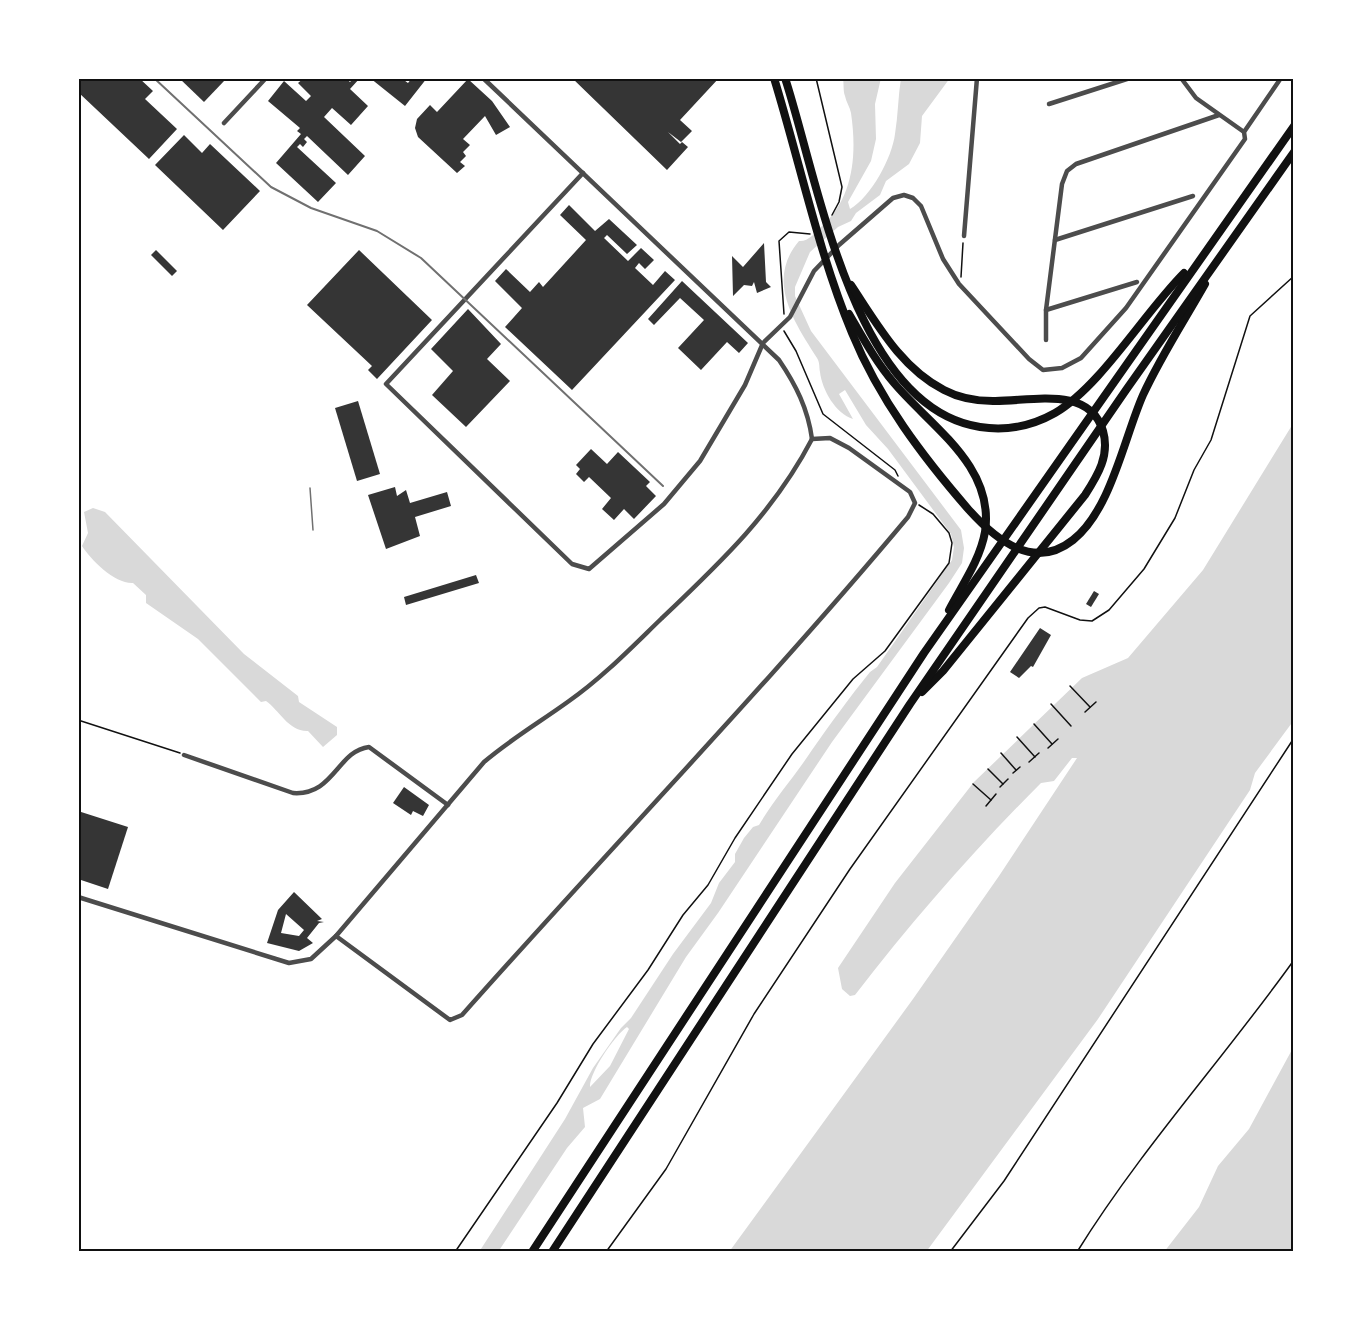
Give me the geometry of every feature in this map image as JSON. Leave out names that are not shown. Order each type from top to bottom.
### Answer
[{"type":"highway","points":[[774,78],[828,269],[857,344],[891,407],[929,463],[976,517],[1013,547],[1035,554],[1050,552],[1072,541],[1094,516],[1144,394],[1207,280],[1212,266]]},
{"type":"highway","points":[[785,78],[839,259],[859,313],[896,371],[921,399],[937,411],[966,424],[1005,429],[1044,419],[1074,399],[1103,369],[1159,298],[1199,258]]},
{"type":"highway","points":[[532,1252],[935,638],[1199,258],[1294,126]]},
{"type":"highway","points":[[552,1252],[910,704],[1212,266],[1294,152]]},
{"type":"highway","points":[[845,276],[893,346],[936,386],[963,398],[984,401],[1055,398],[1079,404],[1098,420],[1105,439],[1102,464],[1076,507],[943,671],[910,704]]},
{"type":"highway","points":[[840,300],[879,364],[904,395],[967,462],[983,491],[986,517],[982,543],[935,638]]},
{"type":"street","points":[[224,123],[266,78]]},
{"type":"street","points":[[78,897],[289,963],[311,959],[336,936],[484,762],[510,739],[570,700],[709,574],[765,514],[792,477],[812,438],[807,414],[796,385],[779,360],[483,78]]},
{"type":"street","points":[[964,236],[977,78]]},
{"type":"street","points":[[1049,104],[1130,78]]},
{"type":"street","points":[[1181,78],[1196,98],[1244,132]]},
{"type":"street","points":[[583,173],[386,384],[572,564],[584,569],[594,567],[664,504],[714,440],[745,385],[763,343],[790,317],[801,300],[814,271],[839,245],[893,198],[904,195],[913,198],[921,206],[943,259],[959,284],[1029,359],[1043,369],[1062,368],[1081,358],[1126,308],[1245,139],[1244,132],[1281,78]]},
{"type":"street","points":[[1046,340],[1046,310],[1062,184],[1071,167],[1219,115]]},
{"type":"street","points":[[1055,240],[1193,196]]},
{"type":"street","points":[[1046,310],[1137,282]]},
{"type":"street","points":[[336,936],[450,1020],[462,1015],[676,782],[712,736],[908,517],[915,503],[910,492],[849,448],[830,438],[812,438]]},
{"type":"street","points":[[184,755],[293,793],[304,794],[328,781],[360,749],[369,747],[448,805]]},
{"type":"path","points":[[816,78],[842,187],[839,202],[828,216]]},
{"type":"path","points":[[816,227],[805,236],[789,232],[779,241],[782,327],[823,414],[896,470],[896,481]]},
{"type":"path","points":[[959,284],[964,236]]},
{"type":"path","points":[[606,1252],[666,1169],[754,1014],[850,869],[1028,618],[1039,608],[1045,607],[1080,620],[1092,621],[1109,610],[1144,569],[1175,518],[1194,470],[1211,440],[1250,316],[1294,276]]},
{"type":"path","points":[[454,1252],[557,1103],[593,1044],[648,970],[683,915],[708,885],[735,838],[792,754],[854,679],[885,651],[949,563],[952,543],[949,533],[925,507],[915,503]]},
{"type":"path","points":[[1070,686],[1090,707]]},
{"type":"path","points":[[1084,712],[1096,702]]},
{"type":"path","points":[[1051,705],[1071,726]]},
{"type":"path","points":[[78,720],[184,755]]},
{"type":"path","points":[[1034,724],[1052,744]]},
{"type":"path","points":[[1017,737],[1035,757]]},
{"type":"path","points":[[950,1252],[1004,1180],[1294,738]]},
{"type":"path","points":[[1048,748],[1058,739]]},
{"type":"path","points":[[1001,753],[1016,770]]},
{"type":"path","points":[[1029,762],[1039,753]]},
{"type":"path","points":[[1013,773],[1020,767]]},
{"type":"path","points":[[988,770],[1003,784]]},
{"type":"path","points":[[1000,787],[1008,779]]},
{"type":"path","points":[[973,784],[991,800]]},
{"type":"path","points":[[986,806],[996,794]]},
{"type":"path","points":[[1077,1252],[1130,1175],[1294,960]]},
{"type":"shaded area","points":[[843,78],[881,78],[875,104],[876,139],[871,161],[848,202],[850,209],[873,186],[890,154],[895,134],[901,78],[950,78],[922,116],[920,143],[909,164],[886,181],[880,195],[856,213],[851,221],[838,227],[810,252],[795,287],[795,296],[811,331],[961,530],[964,548],[962,563],[832,742],[686,957],[600,1099],[583,1108],[585,1127],[567,1148],[498,1252],[479,1252],[565,1119],[593,1068],[621,1028],[631,1018],[673,954],[711,903],[719,883],[735,862],[735,854],[744,838],[753,827],[759,825],[847,701],[870,672],[877,667],[952,560],[954,547],[951,534],[888,449],[866,425],[845,390],[839,394],[853,419],[841,412],[831,400],[821,379],[818,360],[800,331],[787,301],[784,271],[789,256],[799,241],[811,237],[832,215],[847,189],[851,174],[853,128],[844,94]],"holes":[[[627,1027],[629,1029],[610,1066],[590,1087],[594,1073],[604,1055],[622,1031]]]},
{"type":"shaded area","points":[[1294,422],[1294,720],[1255,773],[1250,790],[1098,1019],[926,1252],[729,1252],[913,999],[999,876],[1077,758],[1072,758],[1054,781],[1041,783],[1016,808],[945,886],[855,995],[850,996],[842,989],[838,968],[895,883],[974,782],[1082,678],[1128,658],[1203,570]]},
{"type":"shaded area","points":[[93,508],[105,512],[244,654],[298,696],[299,702],[337,727],[337,735],[323,747],[308,731],[295,728],[266,701],[261,702],[198,639],[146,603],[146,595],[133,583],[119,580],[97,564],[82,546],[88,533],[84,512]]},
{"type":"shaded area","points":[[1294,1046],[1294,1252],[1164,1252],[1199,1207],[1218,1166],[1249,1129]]},
{"type":"building","points":[[78,78],[139,78],[153,91],[145,99],[177,129],[149,159],[78,92]]},
{"type":"building","points":[[179,78],[225,78],[225,80],[204,102]]},
{"type":"building","points":[[304,78],[345,78],[350,82],[354,78],[360,78],[350,89],[368,106],[351,125],[332,108],[324,117],[365,156],[348,175],[307,136],[304,139],[307,142],[303,147],[300,144],[297,147],[336,183],[318,202],[276,163],[301,134],[297,131],[300,128],[268,101],[284,81],[306,101],[311,96],[298,83]]},
{"type":"building","points":[[370,78],[401,78],[408,83],[412,78],[427,78],[405,106]]},
{"type":"building","points":[[572,78],[719,78],[680,120],[692,131],[681,142],[668,132],[680,144],[682,142],[688,147],[667,170]]},
{"type":"building","points":[[468,79],[492,101],[510,127],[496,135],[485,116],[463,139],[470,145],[463,152],[466,156],[460,162],[465,166],[457,173],[418,137],[415,128],[417,119],[430,105],[437,112]]},
{"type":"building","points":[[184,135],[202,153],[210,144],[260,191],[223,230],[155,165]]},
{"type":"building","points":[[569,205],[595,231],[609,219],[637,245],[627,254],[607,235],[604,238],[628,261],[641,248],[654,260],[645,269],[639,263],[635,268],[653,285],[665,271],[675,280],[572,390],[505,327],[522,308],[495,281],[506,269],[530,292],[539,282],[543,287],[586,240],[560,215]]},
{"type":"building","points":[[764,243],[766,282],[771,287],[757,293],[754,282],[752,286],[744,285],[733,296],[732,256],[743,267]]},
{"type":"building","points":[[156,250],[177,271],[172,276],[151,255]]},
{"type":"building","points":[[359,250],[432,320],[377,379],[368,370],[372,366],[307,305]]},
{"type":"building","points":[[682,281],[748,343],[739,353],[727,342],[701,370],[678,348],[704,320],[680,298],[654,325],[648,319]]},
{"type":"building","points":[[468,309],[501,344],[487,359],[510,381],[466,427],[432,395],[453,371],[431,349]]},
{"type":"building","points":[[358,401],[380,474],[357,481],[335,408]]},
{"type":"building","points":[[591,449],[607,464],[618,452],[650,482],[646,486],[656,496],[634,519],[624,509],[614,520],[602,509],[611,498],[589,477],[584,482],[576,474],[580,469],[576,465]]},
{"type":"building","points":[[395,487],[397,496],[406,490],[410,503],[447,492],[451,506],[415,517],[420,536],[386,549],[368,495]]},
{"type":"building","points":[[476,575],[479,583],[406,605],[404,597]]},
{"type":"building","points":[[1094,591],[1099,594],[1091,607],[1086,604]]},
{"type":"building","points":[[1040,628],[1051,635],[1033,667],[1031,666],[1019,678],[1010,672]]},
{"type":"building","points":[[404,787],[429,805],[423,816],[413,811],[411,815],[393,803]]},
{"type":"building","points":[[78,811],[128,827],[108,889],[78,879]]},
{"type":"building","points":[[294,892],[322,919],[317,921],[324,922],[319,923],[307,938],[313,943],[299,951],[267,943],[278,910]],"holes":[[[286,914],[304,930],[299,936],[281,933]]]},
{"type":"tram line","points":[[310,488],[313,530]]},
{"type":"railway","points":[[154,78],[271,187],[311,208],[377,231],[421,258],[663,486]]}]
